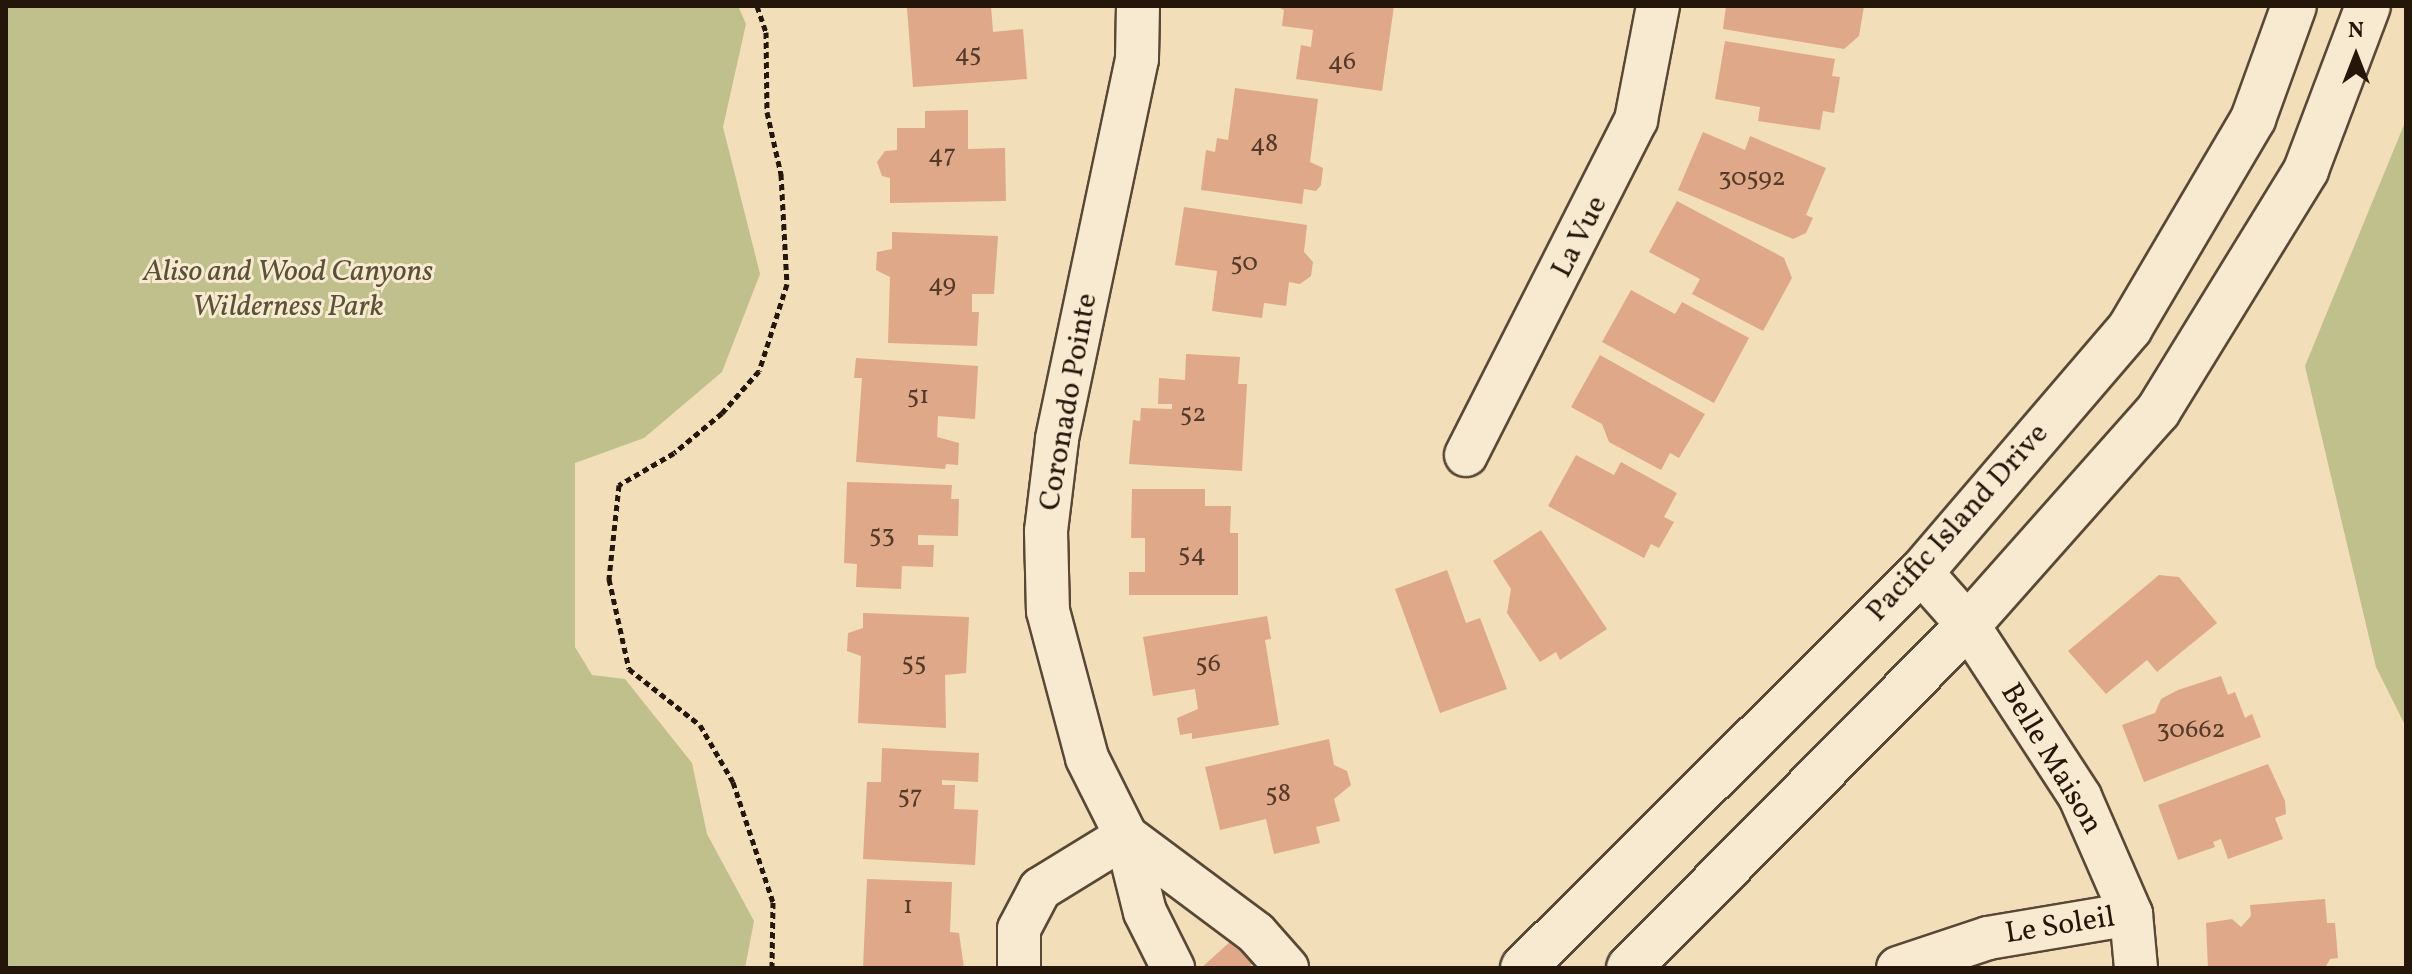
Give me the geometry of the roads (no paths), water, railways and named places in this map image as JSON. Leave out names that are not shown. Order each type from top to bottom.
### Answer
[{"type":"main road","name":"Pacific Island Drive","points":[[1523,968],[1921,572],[2130,328],[2253,119],[2294,6]]},
{"type":"main road","points":[[1629,968],[1968,625],[2158,411],[2306,170],[2368,6]]},
{"type":"street","name":"Coronado Pointe","points":[[1138,6],[1137,59],[1057,440],[1046,531],[1048,611],[1062,679],[1087,758],[1126,836],[1145,912],[1173,968]]},
{"type":"street","name":"La Vue","points":[[1466,455],[1636,120],[1658,6]]},
{"type":"street","name":"Belle Maison","points":[[1921,572],[1968,625],[2080,797],[2131,914],[2136,968]]},
{"type":"street","name":"Coronado Pointe","points":[[1126,836],[1256,933],[1287,968]]},
{"type":"street","points":[[1019,968],[1019,929],[1040,889],[1126,836]]},
{"type":"street","name":"Le Soleil","points":[[1898,968],[1988,938],[2131,914]]},
{"type":"park label","name":"Aliso and Wood Canyons Wilderness Park","points":[[288,289]]}]
